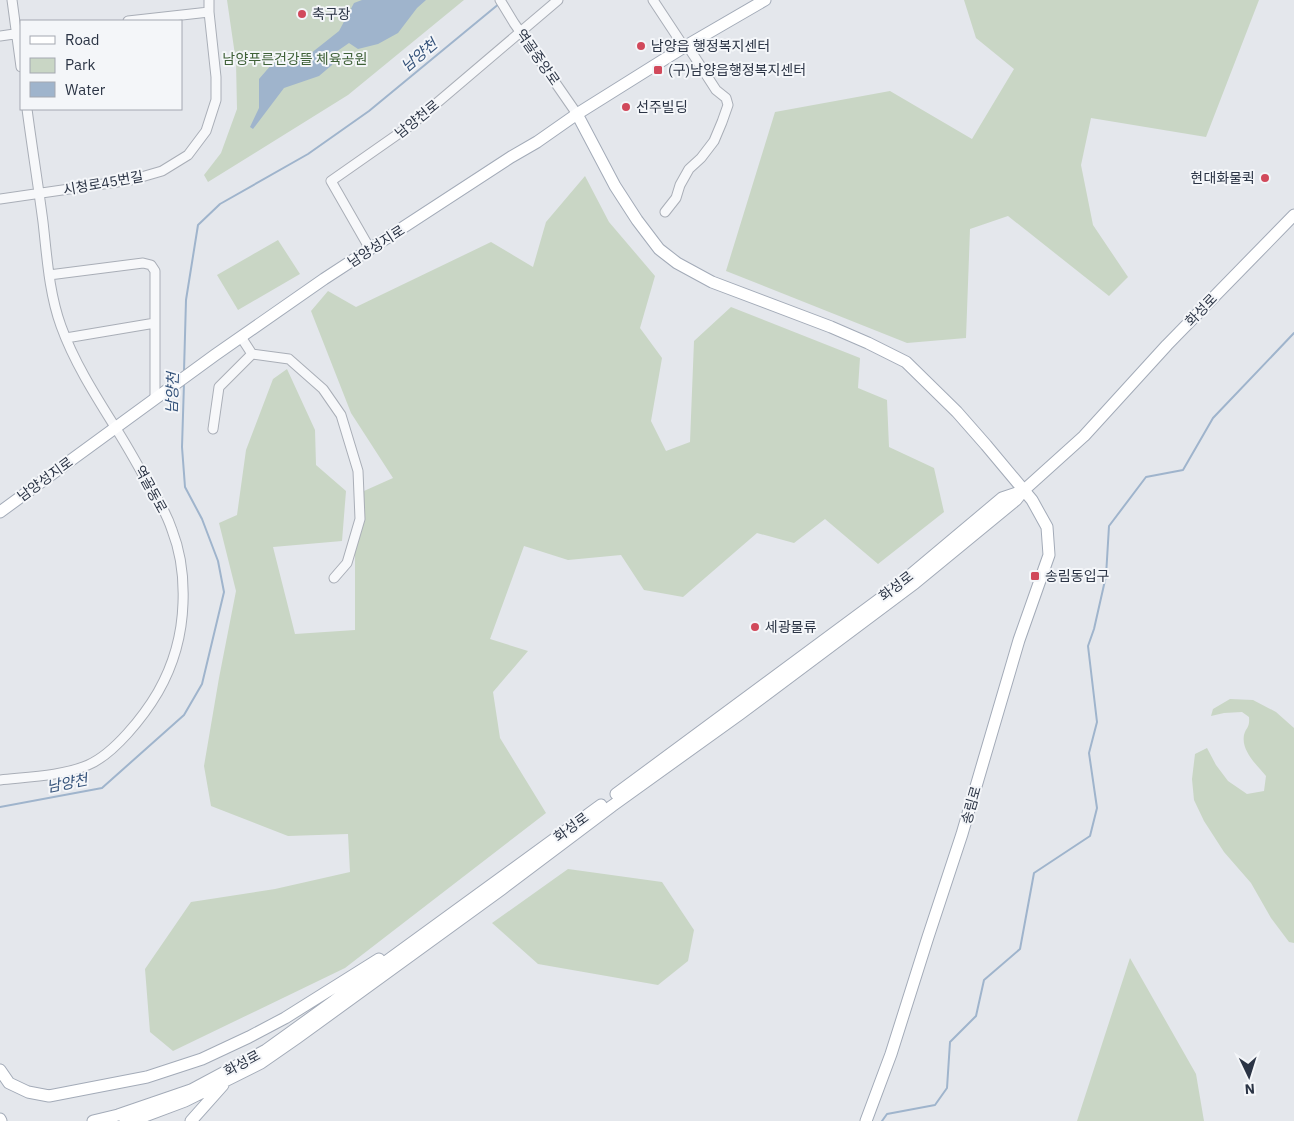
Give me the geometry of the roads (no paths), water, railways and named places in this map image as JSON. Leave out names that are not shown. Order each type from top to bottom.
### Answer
[{"type":"main road","name":"남양성지로","points":[[0,512],[215,355],[370,249],[537,142],[577,114],[685,46],[765,0]]},
{"type":"main road","name":"송림로","points":[[577,114],[615,186],[659,249],[677,263],[712,282],[830,327],[906,362],[957,412],[1014,477],[1023,491],[1032,500],[1047,527],[1049,555],[1019,640],[962,834],[891,1054],[866,1121]]},
{"type":"main road","name":"화성로","points":[[125,1121],[145,1116],[185,1101],[261,1063],[298,1038],[740,714],[915,583],[1016,500],[1023,491],[1084,436],[1167,345],[1294,215]]},
{"type":"main road","name":"화성로","points":[[93,1121],[118,1115],[191,1090],[266,1050],[896,587],[1002,498],[1023,491]]},
{"type":"main road","points":[[0,1070],[8,1083],[28,1092],[49,1096],[147,1077],[202,1059],[284,1018],[396,948],[438,916],[485,890]]},
{"type":"main road","points":[[191,1121],[226,1081]]},
{"type":"main road","points":[[134,1121],[145,1116]]},
{"type":"street","points":[[12,0],[19,34],[20,50]]},
{"type":"street","name":"시청로45번길","points":[[0,199],[131,180],[162,171],[188,156],[206,131],[216,100],[216,78],[209,0]]},
{"type":"street","name":"역골중앙로","points":[[500,0],[577,114]]},
{"type":"street","name":"남양천로","points":[[370,249],[331,181],[411,125],[558,0]]},
{"type":"street","points":[[654,0],[716,90],[726,98],[728,105],[714,141],[701,158],[689,169],[680,185],[676,198],[665,212]]},
{"type":"street","points":[[137,20],[209,12]]},
{"type":"street","points":[[0,36],[19,34]]},
{"type":"street","name":"역골동로","points":[[0,780],[73,770],[89,765],[104,755],[128,733],[150,705],[163,684],[174,657],[180,634],[184,598],[176,542],[165,512],[80,369],[58,314],[49,275],[27,110]]},
{"type":"street","points":[[49,275],[143,263],[151,265],[155,271],[155,398]]},
{"type":"street","points":[[66,338],[155,323]]},
{"type":"street","points":[[241,337],[252,354],[289,359],[323,389],[341,415],[358,471],[360,519],[347,563],[334,578]]},
{"type":"street","points":[[213,429],[219,387],[252,354]]},
{"type":"water","points":[[362,0],[426,0],[417,8],[398,33],[378,44],[358,49],[349,43],[336,52],[332,65],[319,76],[284,88],[253,129],[250,127],[259,108],[259,79],[272,64],[310,54],[339,31],[354,3]]},
{"type":"waterway","name":"남양천","points":[[184,371],[186,300],[198,225],[220,204],[308,154],[369,111],[500,3]]},
{"type":"waterway","points":[[882,1121],[887,1114],[935,1105],[947,1088],[950,1042],[976,1016],[984,980],[1020,949],[1034,873],[1090,836],[1097,808],[1089,753],[1097,722],[1088,646],[1094,629],[1106,576],[1109,526],[1146,477],[1183,470],[1213,418],[1294,333]]},
{"type":"waterway","name":"남양천","points":[[0,807],[102,788],[184,715],[202,684],[224,592],[218,561],[202,519],[185,487],[182,447],[184,383]]},
{"type":"place","name":"축구장","points":[[302,14]]},
{"type":"place","name":"남양읍 행정복지센터","points":[[641,46]]},
{"type":"place","name":"(구)남양읍행정복지센터","points":[[658,70]]},
{"type":"place","name":"선주빌딩","points":[[626,107]]},
{"type":"place","name":"현대화물퀵","points":[[1265,178]]},
{"type":"place","name":"송림동입구","points":[[1035,576]]},
{"type":"place","name":"세광물류","points":[[755,627]]},
{"type":"park label","name":"남양푸른건강뜰 체육공원","points":[[295,59]]}]
